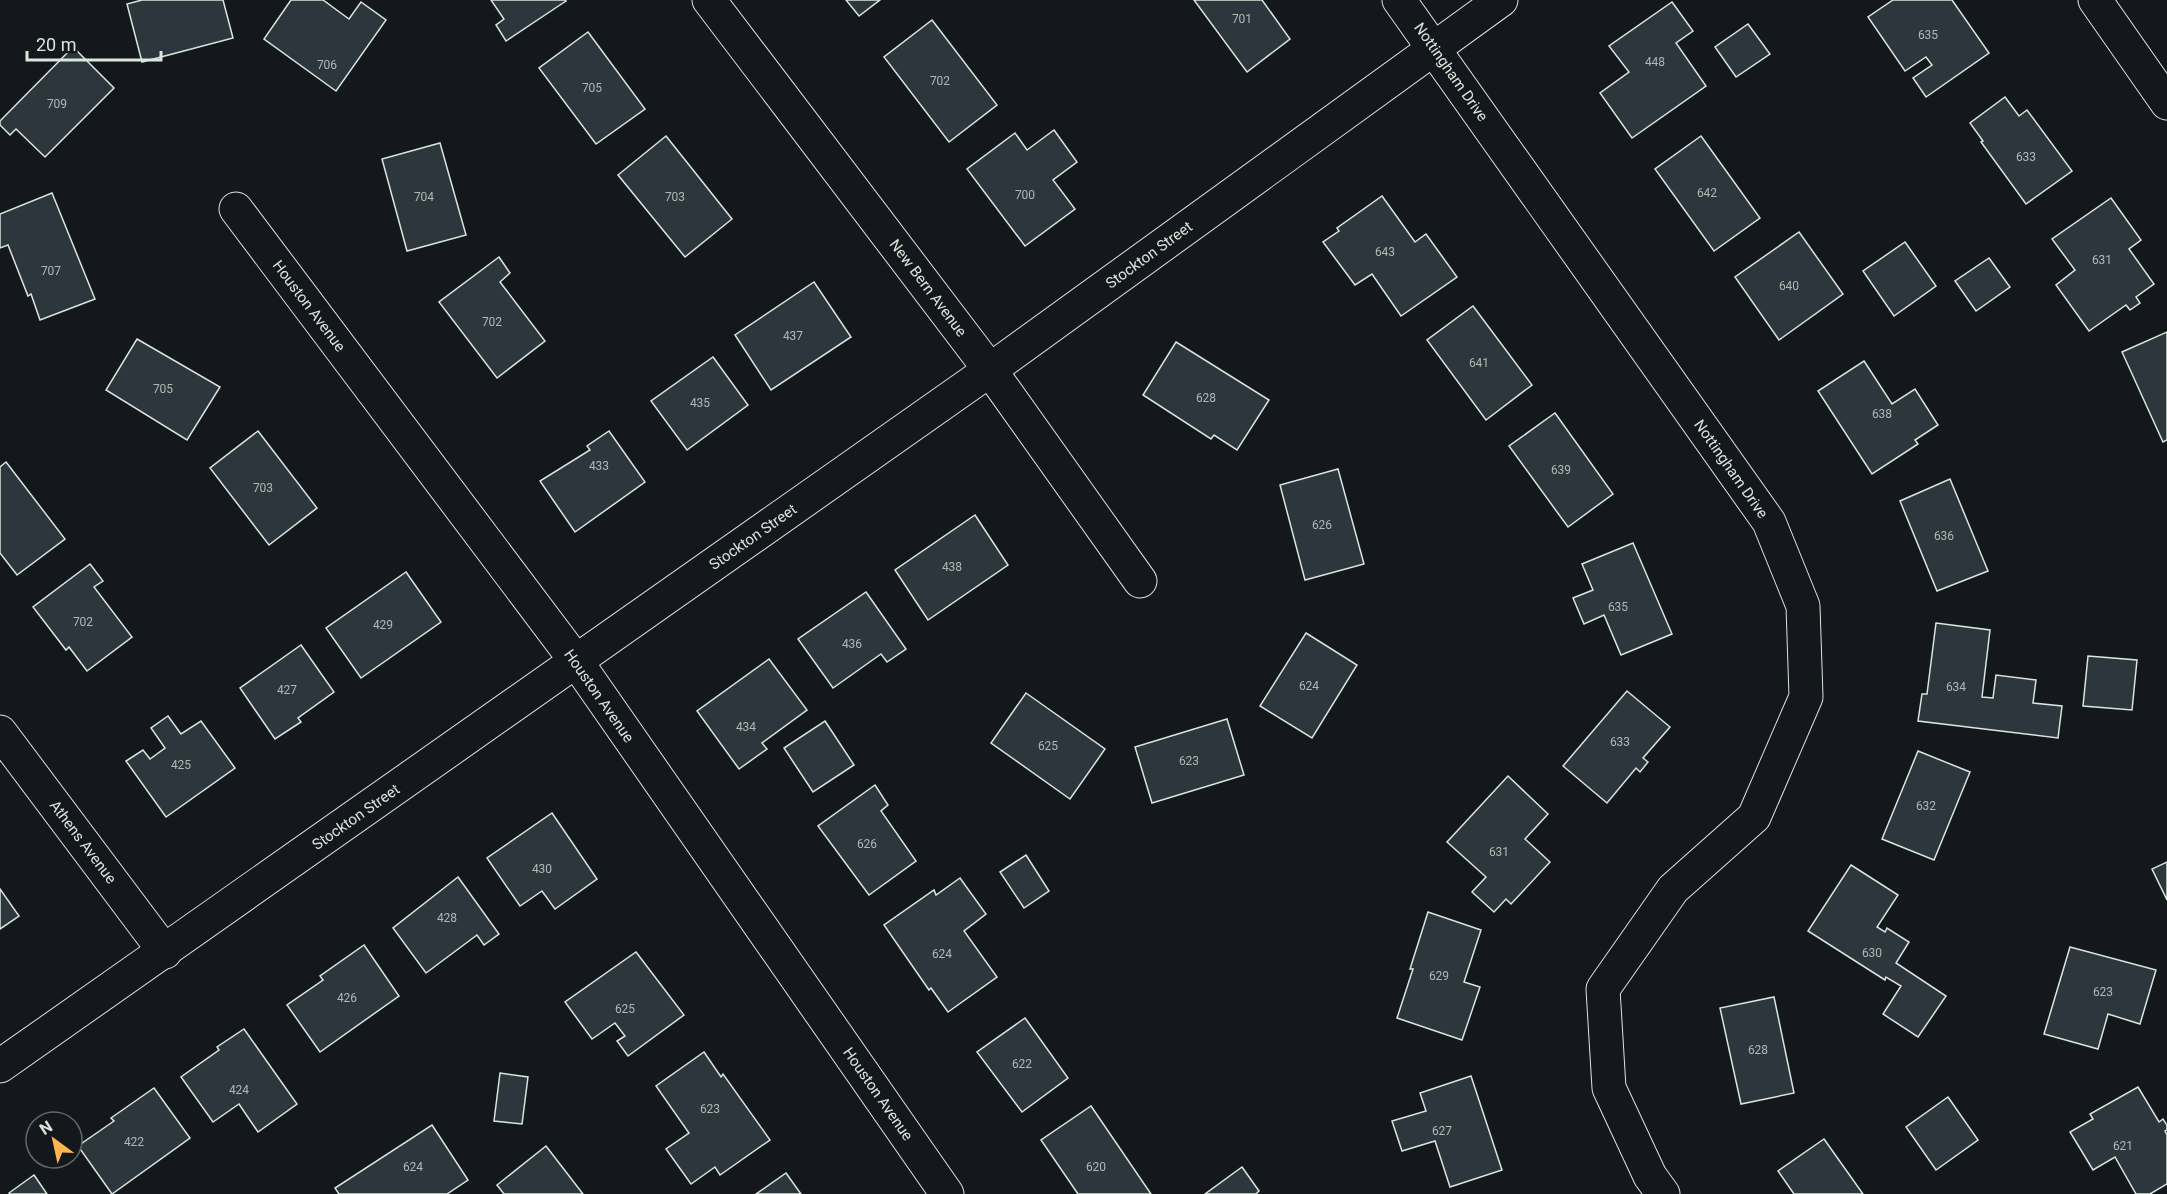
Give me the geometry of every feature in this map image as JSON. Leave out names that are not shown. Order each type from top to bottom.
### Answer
[{"type":"street","name":"New Bern Avenue","points":[[709,0],[990,370],[1140,581]]},
{"type":"street","name":"Nottingham Drive","points":[[1400,0],[1768,522],[1803,606],[1806,697],[1754,817],[1673,889],[1603,989],[1609,1088],[1650,1176],[1663,1194]]},
{"type":"street","name":"Stockton Street","points":[[0,1066],[990,370],[1501,0]]},
{"type":"street","points":[[2095,0],[2167,104]]},
{"type":"street","name":"Houston Avenue","points":[[236,209],[576,661],[947,1194]]},
{"type":"street","name":"Athens Avenue","points":[[0,732],[165,952]]},
{"type":"building","points":[[142,0],[223,0],[233,38],[142,62],[127,4]]},
{"type":"building","points":[[291,0],[323,0],[349,19],[361,2],[386,20],[336,91],[264,39]]},
{"type":"building","points":[[491,0],[566,1],[506,41],[496,25],[504,19]]},
{"type":"building","points":[[846,0],[880,0],[859,16]]},
{"type":"building","points":[[1194,0],[1262,0],[1290,39],[1247,72]]},
{"type":"building","points":[[1893,0],[1952,0],[1989,53],[1926,97],[1913,78],[1932,65],[1926,57],[1905,71],[1868,17]]},
{"type":"building","points":[[1672,2],[1693,31],[1676,43],[1706,86],[1632,138],[1600,93],[1629,72],[1609,46]]},
{"type":"building","points":[[932,20],[997,105],[949,142],[884,57]]},
{"type":"building","points":[[1748,24],[1770,54],[1736,77],[1715,47]]},
{"type":"building","points":[[588,32],[645,109],[596,144],[539,68]]},
{"type":"building","points":[[73,47],[114,88],[45,157],[16,129],[10,135],[0,125],[0,121]]},
{"type":"building","points":[[2005,97],[2019,116],[2027,110],[2072,171],[2026,204],[1970,123]]},
{"type":"building","points":[[1054,130],[1077,162],[1053,180],[1075,209],[1025,246],[967,169],[1015,133],[1027,150]]},
{"type":"building","points":[[666,136],[732,219],[685,257],[618,175]]},
{"type":"building","points":[[1701,136],[1760,218],[1714,251],[1655,169]]},
{"type":"building","points":[[440,143],[466,235],[407,251],[382,159]]},
{"type":"building","points":[[52,193],[95,299],[40,320],[31,294],[28,296],[8,245],[0,248],[0,214]]},
{"type":"building","points":[[1382,196],[1415,242],[1426,234],[1457,277],[1401,316],[1372,274],[1355,285],[1323,242],[1339,231],[1337,228]]},
{"type":"building","points":[[2111,198],[2141,240],[2129,249],[2154,284],[2136,297],[2140,303],[2130,310],[2126,305],[2089,331],[2056,285],[2075,270],[2052,239]]},
{"type":"building","points":[[1799,232],[1843,294],[1779,340],[1735,277]]},
{"type":"building","points":[[1905,242],[1936,286],[1894,316],[1863,271]]},
{"type":"building","points":[[499,257],[510,273],[500,282],[545,341],[497,378],[439,302]]},
{"type":"building","points":[[1989,258],[2010,287],[1976,311],[1955,281]]},
{"type":"building","points":[[814,282],[851,337],[771,390],[735,335]]},
{"type":"building","points":[[1473,306],[1532,385],[1486,420],[1427,340]]},
{"type":"building","points":[[2167,332],[2167,440],[2163,442],[2122,352]]},
{"type":"building","points":[[137,339],[220,387],[187,440],[106,390]]},
{"type":"building","points":[[1176,342],[1269,400],[1237,450],[1214,435],[1211,439],[1143,395]]},
{"type":"building","points":[[713,357],[748,405],[687,450],[651,401]]},
{"type":"building","points":[[1864,361],[1892,404],[1915,389],[1938,425],[1915,440],[1918,444],[1872,474],[1818,391]]},
{"type":"building","points":[[1555,413],[1613,494],[1568,527],[1509,446]]},
{"type":"building","points":[[258,431],[317,508],[269,545],[210,468]]},
{"type":"building","points":[[609,431],[645,482],[575,532],[540,481],[590,450],[587,446]]},
{"type":"building","points":[[6,462],[65,539],[17,575],[0,553],[0,467]]},
{"type":"building","points":[[1338,469],[1364,564],[1305,580],[1280,485]]},
{"type":"building","points":[[1950,479],[1988,571],[1937,591],[1900,501]]},
{"type":"building","points":[[975,515],[1008,565],[928,620],[895,570]]},
{"type":"building","points":[[1633,543],[1672,634],[1621,655],[1604,615],[1584,624],[1573,598],[1593,590],[1582,564]]},
{"type":"building","points":[[90,564],[103,581],[94,587],[132,637],[87,671],[69,647],[66,650],[33,607]]},
{"type":"building","points":[[406,572],[441,622],[361,678],[326,628]]},
{"type":"building","points":[[866,592],[906,649],[887,662],[881,654],[833,688],[798,639]]},
{"type":"building","points":[[1936,623],[1990,630],[1982,697],[1993,698],[1996,675],[2036,680],[2033,703],[2062,706],[2058,738],[1918,721],[1922,694],[1927,694]]},
{"type":"building","points":[[1306,633],[1357,665],[1312,738],[1260,706]]},
{"type":"building","points":[[301,645],[334,692],[298,718],[301,722],[275,739],[240,688]]},
{"type":"building","points":[[2088,656],[2137,660],[2132,710],[2083,706]]},
{"type":"building","points":[[769,659],[807,710],[762,743],[767,749],[739,769],[697,711]]},
{"type":"building","points":[[1627,691],[1670,727],[1643,758],[1648,762],[1640,772],[1636,768],[1607,803],[1563,766]]},
{"type":"building","points":[[1026,693],[1105,749],[1070,799],[991,743]]},
{"type":"building","points":[[168,716],[181,734],[201,721],[235,768],[166,817],[126,761],[143,750],[150,759],[165,748],[151,728]]},
{"type":"building","points":[[1227,719],[1244,775],[1152,803],[1135,747]]},
{"type":"building","points":[[825,721],[854,765],[813,792],[784,748]]},
{"type":"building","points":[[1918,751],[1970,772],[1934,860],[1882,839]]},
{"type":"building","points":[[1508,776],[1548,814],[1525,839],[1550,862],[1511,904],[1506,899],[1494,912],[1472,892],[1486,877],[1447,842]]},
{"type":"building","points":[[875,785],[888,805],[881,811],[916,861],[869,895],[818,826]]},
{"type":"building","points":[[552,813],[597,879],[555,909],[542,891],[520,906],[487,858]]},
{"type":"building","points":[[1026,855],[1049,891],[1024,908],[1000,872]]},
{"type":"building","points":[[2167,862],[2167,900],[2152,869]]},
{"type":"building","points":[[1851,865],[1898,895],[1877,927],[1885,932],[1887,928],[1909,942],[1896,963],[1946,996],[1918,1037],[1883,1014],[1901,986],[1886,977],[1885,980],[1808,931]]},
{"type":"building","points":[[458,877],[499,934],[484,945],[477,935],[426,973],[393,928]]},
{"type":"building","points":[[960,878],[986,914],[964,931],[997,977],[948,1012],[931,988],[929,990],[884,925],[934,890],[936,895]]},
{"type":"building","points":[[0,889],[19,916],[0,929]]},
{"type":"building","points":[[1428,912],[1481,930],[1464,982],[1480,987],[1462,1040],[1397,1018]]},
{"type":"building","points":[[364,945],[399,996],[320,1052],[287,1005],[323,980],[320,976]]},
{"type":"building","points":[[2070,947],[2156,970],[2140,1024],[2108,1014],[2098,1049],[2044,1034]]},
{"type":"building","points":[[636,952],[684,1015],[628,1056],[617,1041],[625,1036],[615,1023],[592,1039],[565,1002]]},
{"type":"building","points":[[1774,997],[1794,1093],[1741,1104],[1720,1008]]},
{"type":"building","points":[[1025,1018],[1068,1078],[1022,1112],[977,1052]]},
{"type":"building","points":[[244,1029],[297,1104],[258,1132],[239,1104],[213,1122],[181,1077],[219,1050],[217,1047]]},
{"type":"building","points":[[704,1052],[721,1077],[723,1074],[770,1140],[720,1175],[715,1167],[691,1184],[666,1149],[689,1133],[656,1086]]},
{"type":"building","points":[[500,1073],[528,1077],[522,1124],[494,1121]]},
{"type":"building","points":[[1471,1076],[1502,1170],[1450,1187],[1435,1141],[1402,1151],[1392,1121],[1426,1111],[1420,1093]]},
{"type":"building","points":[[2138,1087],[2159,1122],[2163,1119],[2167,1125],[2165,1131],[2167,1135],[2167,1184],[2150,1194],[2136,1194],[2115,1157],[2093,1170],[2070,1132],[2093,1119],[2090,1114]]},
{"type":"building","points":[[154,1088],[190,1138],[112,1194],[84,1154],[84,1142],[114,1121],[111,1118]]},
{"type":"building","points":[[1948,1097],[1978,1140],[1936,1170],[1906,1127]]},
{"type":"building","points":[[1091,1106],[1151,1194],[1078,1194],[1041,1140]]},
{"type":"building","points":[[432,1125],[468,1180],[447,1194],[339,1194],[335,1188]]},
{"type":"building","points":[[1824,1139],[1863,1194],[1794,1194],[1778,1171]]},
{"type":"building","points":[[546,1146],[583,1194],[504,1194],[497,1185]]},
{"type":"building","points":[[1242,1167],[1259,1191],[1256,1194],[1205,1194]]},
{"type":"building","points":[[786,1173],[801,1194],[756,1194]]},
{"type":"building","points":[[34,1175],[47,1194],[9,1193]]}]
